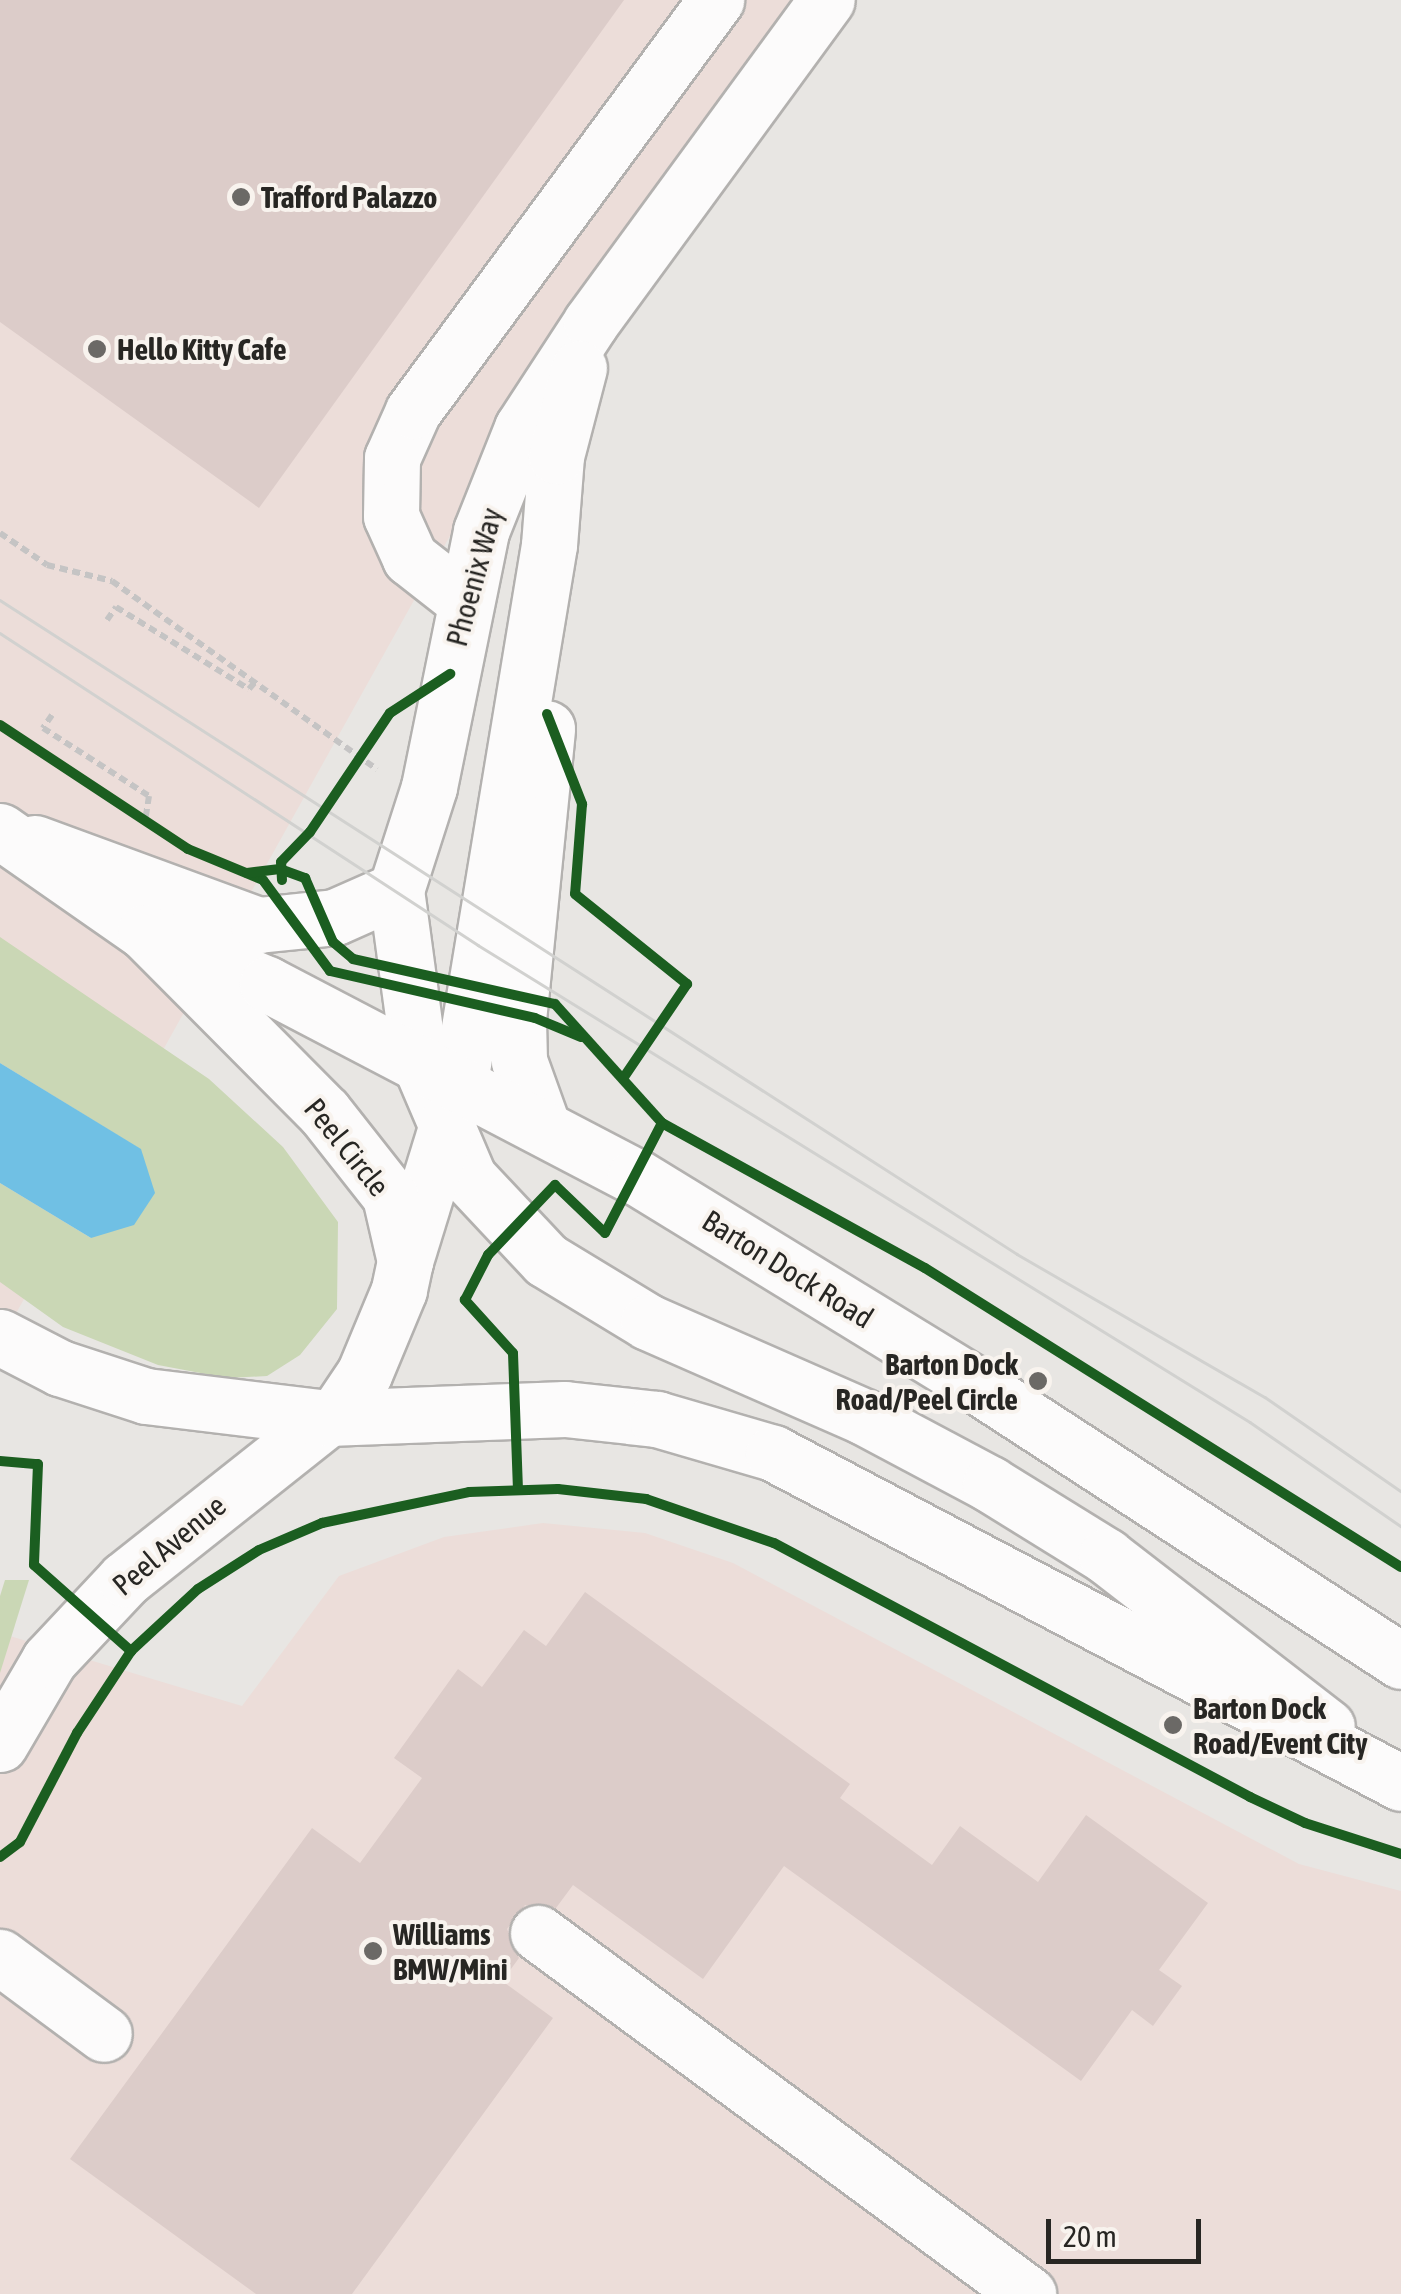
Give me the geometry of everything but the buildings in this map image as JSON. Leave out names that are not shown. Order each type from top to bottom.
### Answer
[{"type":"street","points":[[465,601],[410,558],[391,516],[392,458],[413,411],[716,0]]},
{"type":"street","name":"Phoenix Way","points":[[396,890],[429,787],[482,531],[522,428],[591,322],[827,0]]},
{"type":"street","points":[[541,1122],[519,1060],[518,1020],[541,834],[548,545],[556,456],[591,322]]},
{"type":"street","points":[[405,1261],[548,545]]},
{"type":"street","points":[[0,830],[258,925],[335,916],[396,890],[442,1091],[469,1178],[577,1284],[864,1416],[990,1484],[1106,1556],[1401,1783]]},
{"type":"street","name":"Peel Circle","points":[[0,830],[145,932],[324,1112],[390,1196],[405,1261],[387,1324],[332,1417]]},
{"type":"street","name":"Barton Dock Road","points":[[145,932],[268,984],[442,1091],[541,1122],[975,1384],[1401,1661]]},
{"type":"street","points":[[0,1337],[60,1368],[146,1396],[332,1417],[565,1409],[656,1419],[773,1454],[1401,1783]]},
{"type":"street","name":"Peel Avenue","points":[[0,1744],[50,1660],[125,1579],[332,1417]]},
{"type":"street","points":[[538,1933],[1028,2294]]},
{"type":"street","points":[[0,1956],[104,2034]]},
{"type":"path","points":[[0,533],[47,565],[112,581],[361,753],[350,771]]},
{"type":"path","points":[[107,620],[116,607],[248,689],[255,682]]},
{"type":"path","points":[[52,715],[43,728],[149,796],[145,820]]},
{"type":"path","points":[[132,812],[160,830]]},
{"type":"shaded area","points":[[0,0],[845,0],[499,448],[0,1342]]},
{"type":"shaded area","points":[[543,1523],[645,1533],[733,1563],[1299,1864],[1401,1891],[1401,2294],[0,2294],[0,1633],[242,1706],[339,1576],[444,1537]]},
{"type":"green space","points":[[0,937],[209,1079],[283,1147],[338,1222],[337,1309],[300,1355],[267,1376],[227,1378],[158,1365],[63,1327],[0,1282],[0,1183],[91,1238],[140,1149],[0,1063]]},
{"type":"green space","points":[[5,1580],[29,1580],[0,1673],[0,1596]]},
{"type":"water","points":[[0,1063],[141,1149],[155,1193],[134,1225],[91,1238],[0,1183]]},
{"type":"tram line","points":[[0,600],[1017,1254],[1265,1397],[1401,1491]]},
{"type":"tram line","points":[[0,633],[478,945],[1250,1422],[1401,1526]]},
{"type":"cycle path","points":[[282,880],[281,862],[310,832],[390,713],[450,674]]},
{"type":"cycle path","points":[[547,714],[582,804],[575,894],[687,984],[624,1077]]},
{"type":"cycle path","points":[[0,725],[188,849],[263,880],[330,971],[535,1018],[581,1037]]},
{"type":"cycle path","points":[[247,873],[280,869],[305,878],[333,942],[353,959],[555,1004],[662,1123],[925,1268],[1401,1567]]},
{"type":"cycle path","points":[[518,1490],[513,1353],[465,1300],[488,1255],[555,1185],[605,1233],[662,1123]]},
{"type":"cycle path","points":[[0,1461],[38,1464],[34,1565],[131,1651]]},
{"type":"cycle path","points":[[0,1857],[20,1842],[77,1733],[131,1651],[198,1589],[259,1550],[322,1523],[469,1492],[558,1489],[646,1499],[774,1543],[1250,1797],[1305,1823],[1401,1854]]},
{"type":"place","name":"Trafford Palazzo","points":[[241,197]]},
{"type":"place","name":"Hello Kitty Cafe","points":[[97,349]]},
{"type":"place","name":"Barton Dock Road/Peel Circle","points":[[1038,1381]]},
{"type":"place","name":"Barton Dock Road/Event City","points":[[1173,1725]]},
{"type":"place","name":"Williams BMW/Mini","points":[[373,1951]]}]
